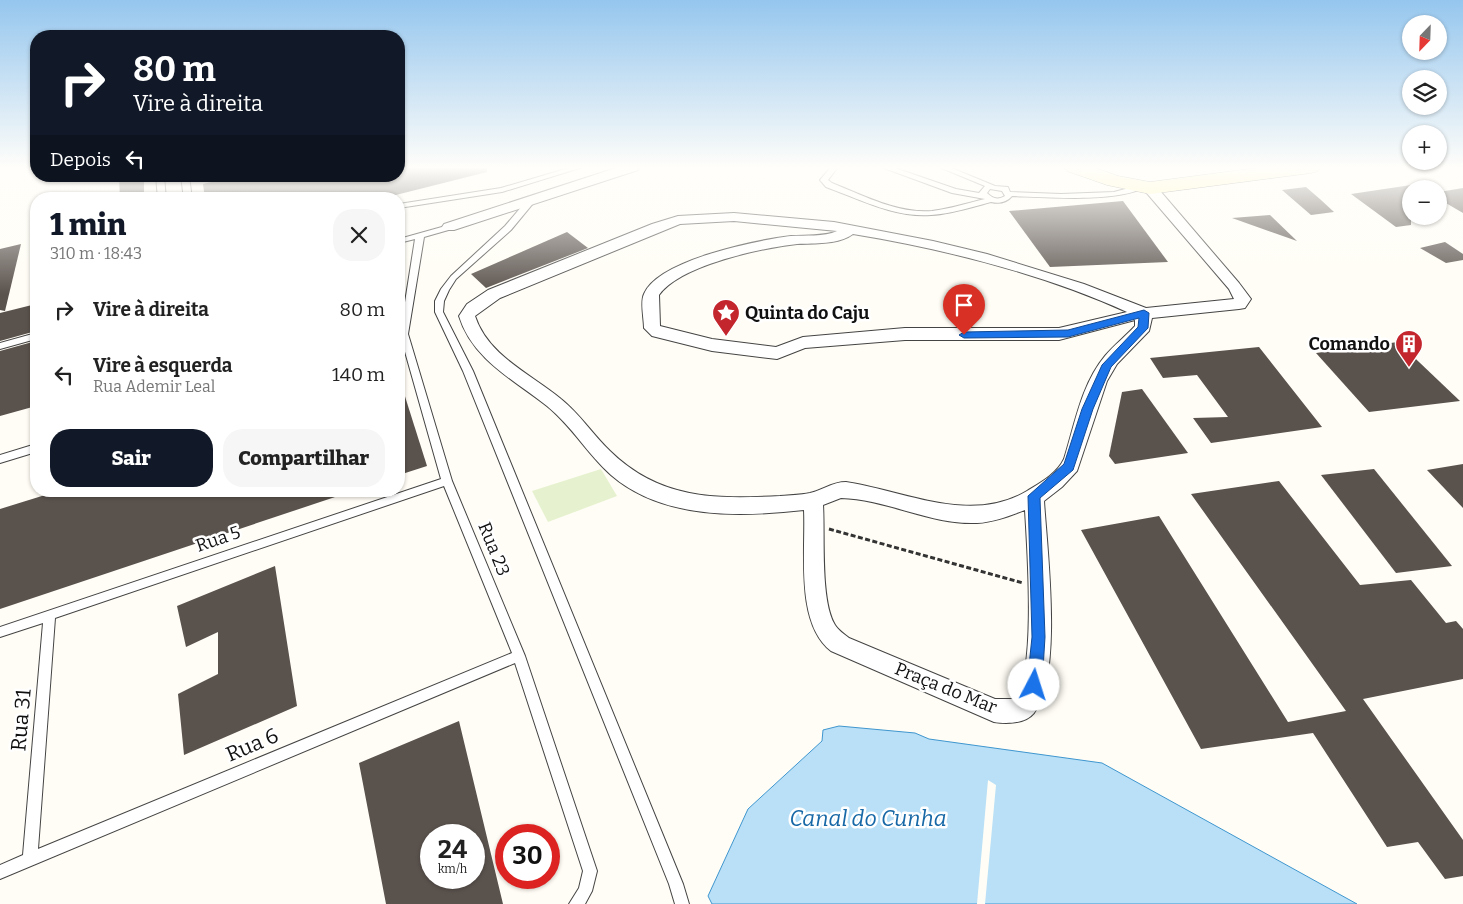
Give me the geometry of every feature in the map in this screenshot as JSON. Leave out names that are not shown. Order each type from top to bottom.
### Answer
[{"type":"street","points":[[449,227],[505,209]]},
{"type":"street","points":[[850,229],[841,236],[781,241],[738,248],[673,276],[657,286],[651,295],[652,328],[663,333],[712,345],[777,353],[803,344],[905,334],[1059,334],[1144,313],[1239,304],[1242,299],[1241,296],[1165,209]]},
{"type":"street","points":[[734,217],[774,219],[850,229],[989,258],[1085,289],[1144,313],[1143,328],[1120,350],[1103,373],[1087,409],[1069,466],[1034,496],[1022,503],[989,514],[970,516],[942,513],[871,494],[843,489],[833,491],[813,500],[714,506],[668,498],[639,484],[621,472],[603,456],[570,417],[552,400],[490,354],[468,327],[467,316],[477,304],[494,294],[579,258],[678,220],[734,217]]},
{"type":"street","name":"Praça do Mar","points":[[813,500],[816,585],[820,611],[824,627],[835,641],[994,710],[1008,712],[1018,710],[1030,697],[1034,685],[1038,637],[1034,496]]},
{"type":"lane","points":[[524,209],[508,228],[452,280],[440,296],[437,304],[471,380],[672,875],[682,904]]},
{"type":"lane","points":[[901,209],[932,213],[946,209]]},
{"type":"lane","points":[[405,239],[449,227]]},
{"type":"lane","name":"Rua 23","points":[[405,318],[420,235]]},
{"type":"lane","points":[[0,346],[30,338]]},
{"type":"lane","name":"Rua 23","points":[[405,345],[447,481],[519,656],[590,871],[585,891],[576,904]]},
{"type":"lane","points":[[0,458],[30,450]]},
{"type":"lane","name":"Rua 5","points":[[405,495],[447,481]]},
{"type":"lane","name":"Rua 5","points":[[0,632],[399,497]]},
{"type":"lane","name":"Rua 31","points":[[30,859],[50,614]]},
{"type":"lane","name":"Rua 6","points":[[0,872],[519,656]]},
{"type":"path","points":[[814,526],[1038,587]]},
{"type":"green space","points":[[601,469],[617,496],[548,522],[532,491]]},
{"type":"water","name":"Canal do Cunha","points":[[839,726],[915,733],[929,739],[1102,763],[1357,904],[712,904],[708,896],[748,809],[822,741],[823,730]]},
{"type":"pier","points":[[988,780],[996,785],[985,904],[977,904]]},
{"type":"building","points":[[1030,209],[1129,209],[1168,262],[1050,267],[1009,211]]},
{"type":"building","points":[[1304,209],[1331,209],[1334,212],[1311,215]]},
{"type":"building","points":[[1372,209],[1402,209],[1402,225],[1411,225],[1396,227]]},
{"type":"building","points":[[1270,215],[1297,241],[1232,218]]},
{"type":"building","points":[[567,232],[588,248],[486,288],[471,274]]},
{"type":"building","points":[[1445,242],[1463,254],[1463,260],[1446,263],[1420,248]]},
{"type":"building","points":[[21,244],[5,311],[0,310],[0,249]]},
{"type":"building","points":[[30,306],[30,333],[0,341],[0,313]]},
{"type":"building","name":"Comando","points":[[1398,342],[1460,401],[1369,412],[1316,353]]},
{"type":"building","points":[[30,343],[30,408],[0,416],[0,351]]},
{"type":"building","points":[[1259,347],[1322,427],[1211,443],[1193,418],[1228,417],[1197,375],[1163,378],[1150,358]]},
{"type":"building","points":[[1142,389],[1188,453],[1115,464],[1109,456],[1122,392]]},
{"type":"building","points":[[405,396],[427,466],[405,473]]},
{"type":"building","points":[[1463,464],[1463,508],[1427,470]]},
{"type":"building","points":[[1374,469],[1452,566],[1396,573],[1321,475]]},
{"type":"building","points":[[1279,481],[1360,585],[1411,580],[1446,623],[1456,621],[1463,629],[1463,679],[1363,699],[1463,840],[1463,876],[1445,879],[1418,842],[1387,847],[1313,733],[1201,749],[1081,530],[1159,516],[1288,722],[1346,711],[1191,494]]},
{"type":"building","points":[[39,497],[335,497],[0,609],[0,509]]},
{"type":"building","points":[[275,566],[297,706],[184,755],[178,694],[218,674],[218,632],[186,647],[177,606]]},
{"type":"building","points":[[459,721],[484,824],[420,824],[420,889],[485,889],[485,829],[495,871],[495,889],[499,889],[503,904],[386,904],[359,763]]},
{"type":"place","name":"Quinta do Caju","points":[[726,337]]},
{"type":"place","name":"Comando","points":[[1409,368]]},
{"type":"route","points":[[964,335],[1068,334],[1144,313],[1143,328],[1107,365],[1087,409],[1074,457],[1069,466],[1061,476],[1034,496],[1038,573],[1038,637],[1034,685]]}]
